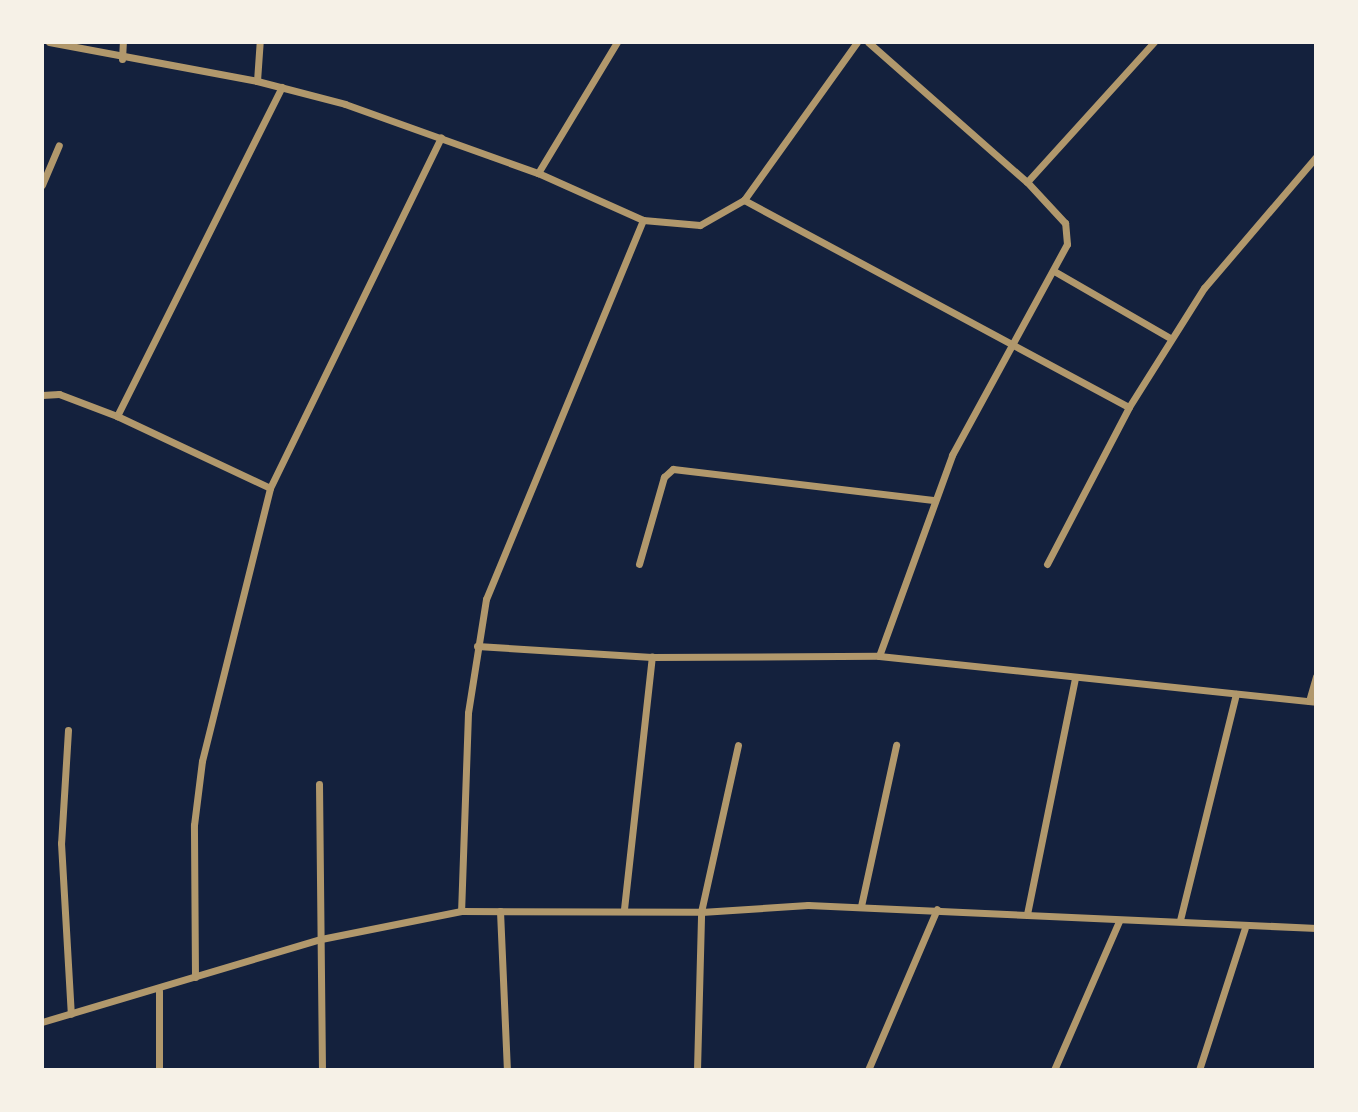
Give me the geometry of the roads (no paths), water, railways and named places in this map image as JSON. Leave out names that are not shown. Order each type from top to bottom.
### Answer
[{"type":"street","points":[[49,42],[122,59],[257,80],[282,87],[441,137],[538,173],[643,220],[700,225],[744,200],[857,42]]},
{"type":"street","points":[[122,59],[123,42]]},
{"type":"street","points":[[257,80],[260,42]]},
{"type":"street","points":[[538,173],[617,42]]},
{"type":"street","points":[[868,42],[1027,182],[1065,223],[1067,244],[1009,346],[933,500],[879,656]]},
{"type":"street","points":[[1027,182],[1154,42]]},
{"type":"street","points":[[117,416],[282,87]]},
{"type":"street","points":[[195,977],[194,825],[202,761],[270,488],[441,137]]},
{"type":"street","points":[[42,185],[59,145]]},
{"type":"street","points":[[1047,564],[1129,407],[1170,338],[1316,157]]},
{"type":"street","points":[[744,200],[1009,346],[1129,407]]},
{"type":"street","points":[[461,911],[477,646],[496,565],[643,220]]},
{"type":"street","points":[[1054,271],[1170,338]]},
{"type":"street","points":[[42,395],[59,394],[117,416],[270,488]]},
{"type":"street","points":[[639,564],[664,477],[673,469],[933,500]]},
{"type":"street","points":[[477,646],[652,657],[879,656],[1312,702],[1316,676]]},
{"type":"street","points":[[624,909],[652,657]]},
{"type":"street","points":[[1027,914],[1075,678]]},
{"type":"street","points":[[1180,920],[1236,694]]},
{"type":"street","points":[[68,730],[61,843],[71,1014]]},
{"type":"street","points":[[697,1070],[701,912],[738,745]]},
{"type":"street","points":[[861,906],[897,745]]},
{"type":"street","points":[[319,783],[322,1070]]},
{"type":"street","points":[[42,1022],[159,991],[195,977],[321,939],[461,911],[624,909],[701,912],[861,906],[1119,921],[1180,920],[1245,929],[1316,928]]},
{"type":"street","points":[[868,1070],[937,909]]},
{"type":"street","points":[[500,911],[507,1070]]},
{"type":"street","points":[[1054,1070],[1119,921]]},
{"type":"street","points":[[1199,1070],[1245,929]]},
{"type":"street","points":[[159,991],[159,1070]]}]
